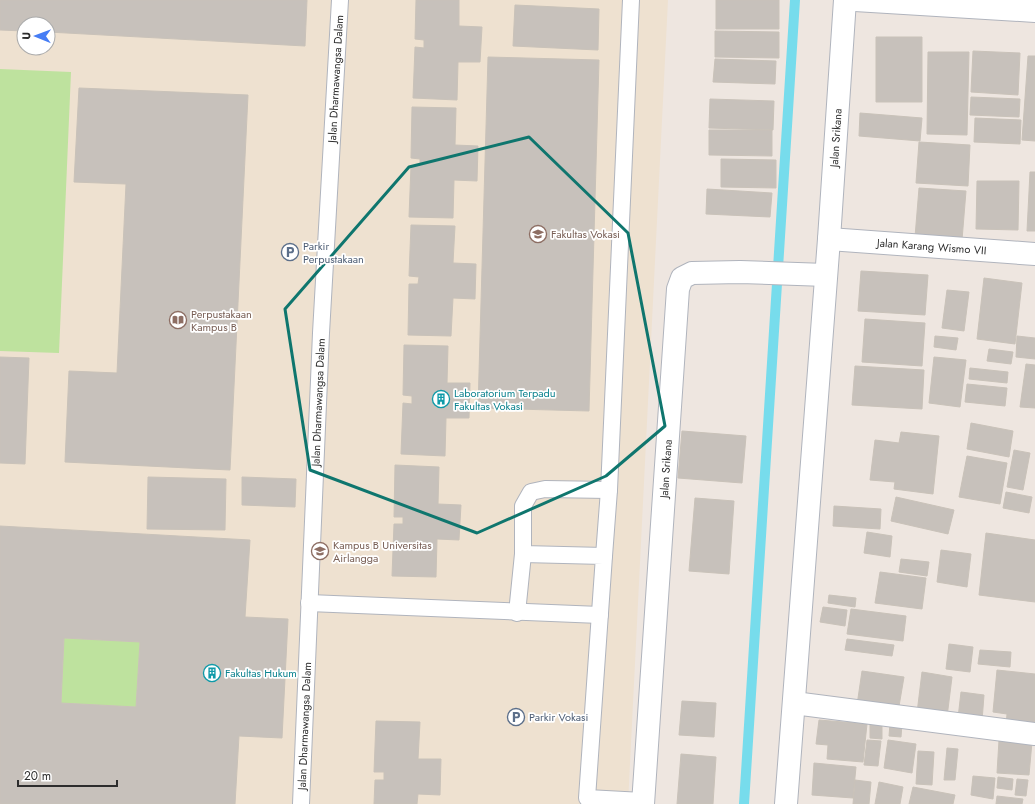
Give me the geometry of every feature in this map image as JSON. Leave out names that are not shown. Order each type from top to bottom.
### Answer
[{"type":"street","name":"Jalan Srikana","points":[[786,804],[829,239],[845,0]]},
{"type":"street","points":[[855,0],[1035,11]]},
{"type":"street","name":"Jalan Karang Wismo VII","points":[[829,239],[1035,254]]},
{"type":"street","name":"Jalan Srikana","points":[[643,803],[678,289],[682,278],[692,273],[740,272],[826,275]]},
{"type":"street","points":[[794,703],[1035,734]]},
{"type":"lane","name":"Jalan Dharmawangsa Dalam","points":[[301,804],[321,333],[340,0]]},
{"type":"lane","points":[[631,0],[609,490],[587,798],[643,803]]},
{"type":"lane","points":[[517,613],[523,554],[524,506],[531,492],[545,489],[609,490]]},
{"type":"lane","points":[[523,554],[604,556]]},
{"type":"lane","points":[[310,603],[517,613],[600,615]]},
{"type":"highlighted area","points":[[529,137],[628,233],[665,426],[606,476],[477,533],[310,470],[285,309],[409,167]]},
{"type":"shaded area","name":"Kampus B Universitas Airlangga","points":[[0,0],[668,0],[628,804],[0,804]]},
{"type":"green space","points":[[0,69],[71,72],[59,353],[0,351]]},
{"type":"green space","points":[[64,638],[140,642],[136,707],[61,703]]},
{"type":"building","points":[[0,0],[307,0],[305,46],[56,32],[56,16],[16,16],[16,31],[0,30]]},
{"type":"building","points":[[416,0],[459,0],[459,26],[482,27],[480,62],[458,62],[457,100],[413,98],[415,47],[424,48],[424,40],[415,39]]},
{"type":"building","points":[[716,0],[779,0],[779,29],[716,29]]},
{"type":"building","points":[[515,5],[599,9],[598,50],[513,46]]},
{"type":"building","points":[[715,31],[779,32],[779,58],[715,57]]},
{"type":"building","points":[[876,37],[922,37],[922,102],[876,102]]},
{"type":"building","points":[[973,51],[1020,53],[1018,95],[971,92]]},
{"type":"building","points":[[928,52],[969,52],[967,135],[927,134]]},
{"type":"building","points":[[1028,56],[1035,56],[1035,141],[1022,140]]},
{"type":"building","name":"Fakultas Vokasi","points":[[488,57],[599,60],[589,411],[478,408]]},
{"type":"building","points":[[715,59],[776,61],[775,84],[713,82]]},
{"type":"building","name":"Perpustakaan Kampus B","points":[[79,88],[248,95],[230,470],[65,462],[69,371],[117,373],[126,184],[74,182]]},
{"type":"building","points":[[971,97],[1020,99],[1019,117],[970,115]]},
{"type":"building","points":[[710,99],[774,101],[773,130],[709,128]]},
{"type":"building","points":[[412,107],[456,108],[455,145],[478,146],[477,181],[454,180],[453,218],[409,217],[411,166],[420,166],[420,159],[411,158]]},
{"type":"building","points":[[860,113],[922,118],[920,141],[859,136]]},
{"type":"building","points":[[975,118],[1021,120],[1020,144],[974,142]]},
{"type":"building","points":[[709,130],[772,130],[772,156],[709,155]]},
{"type":"building","points":[[919,142],[970,145],[968,186],[916,183]]},
{"type":"building","points":[[721,159],[776,160],[776,188],[721,187]]},
{"type":"building","points":[[1030,172],[1035,172],[1035,231],[1027,231]]},
{"type":"building","points":[[977,181],[1019,181],[1018,230],[976,229]]},
{"type":"building","points":[[919,188],[966,191],[962,240],[915,237]]},
{"type":"building","points":[[707,189],[772,193],[770,217],[706,214]]},
{"type":"building","points":[[411,225],[455,226],[453,263],[476,264],[475,299],[453,298],[451,336],[408,335],[409,284],[418,284],[419,277],[409,276]]},
{"type":"building","points":[[861,271],[928,275],[925,315],[858,311]]},
{"type":"building","points":[[984,278],[1022,283],[1015,344],[977,339]]},
{"type":"building","points":[[947,290],[969,292],[964,331],[942,328]]},
{"type":"building","points":[[865,319],[925,323],[922,366],[862,362]]},
{"type":"building","points":[[935,336],[958,338],[956,350],[934,347]]},
{"type":"building","points":[[1017,336],[1035,338],[1035,359],[1016,357]]},
{"type":"building","name":"Laboratorium Terpadu Fakultas Vokasi","points":[[404,345],[448,346],[447,383],[470,383],[469,418],[446,418],[445,456],[401,454],[403,403],[412,404],[412,396],[403,395]]},
{"type":"building","points":[[989,349],[1013,352],[1011,364],[987,361]]},
{"type":"building","points":[[0,357],[29,358],[25,464],[0,463]]},
{"type":"building","points":[[934,357],[966,360],[960,407],[929,403]]},
{"type":"building","points":[[1026,364],[1035,365],[1035,408],[1020,407]]},
{"type":"building","points":[[855,366],[924,370],[922,409],[852,405]]},
{"type":"building","points":[[970,368],[1008,372],[1007,383],[969,379]]},
{"type":"building","points":[[967,384],[1007,388],[1005,406],[965,402]]},
{"type":"building","points":[[971,423],[1013,431],[1009,457],[967,449]]},
{"type":"building","points":[[682,431],[746,436],[742,483],[678,478]]},
{"type":"building","points":[[901,432],[939,436],[933,494],[894,489],[895,482],[870,480],[875,440],[899,443]]},
{"type":"building","points":[[1014,450],[1030,453],[1023,490],[1007,487]]},
{"type":"building","points":[[967,456],[1007,463],[1000,504],[959,497]]},
{"type":"building","points":[[395,465],[439,467],[438,504],[461,505],[459,540],[437,539],[436,577],[392,576],[394,524],[403,524],[403,517],[394,517]]},
{"type":"building","points":[[148,477],[226,479],[225,530],[147,529]]},
{"type":"building","points":[[242,477],[296,479],[295,507],[242,505]]},
{"type":"building","points":[[1006,492],[1032,497],[1029,513],[1003,508]]},
{"type":"building","points":[[896,497],[954,510],[948,534],[891,521]]},
{"type":"building","points":[[695,498],[734,501],[729,574],[689,571]]},
{"type":"building","points":[[834,506],[881,509],[880,529],[833,526]]},
{"type":"building","name":"Fakultas Hukum","points":[[0,526],[250,540],[245,617],[288,619],[282,738],[239,736],[235,804],[0,804]],"holes":[[[64,638],[140,642],[136,707],[61,703]]]},
{"type":"building","points":[[867,532],[892,536],[890,557],[864,553]]},
{"type":"building","points":[[986,533],[1035,540],[1035,602],[979,595]]},
{"type":"building","points":[[941,550],[971,554],[967,587],[937,582]]},
{"type":"building","points":[[901,559],[929,562],[927,576],[899,572]]},
{"type":"building","points":[[880,572],[926,578],[922,609],[875,603]]},
{"type":"building","points":[[829,595],[856,598],[855,607],[828,603]]},
{"type":"building","points":[[823,607],[847,610],[845,626],[820,622]]},
{"type":"building","points":[[851,609],[906,616],[903,641],[847,634]]},
{"type":"building","points":[[847,639],[894,645],[892,656],[845,650]]},
{"type":"building","points":[[949,644],[973,647],[970,672],[946,669]]},
{"type":"building","points":[[980,650],[1011,652],[1010,667],[978,664]]},
{"type":"building","points":[[997,670],[1035,674],[1035,729],[1006,726],[1007,714],[993,712]]},
{"type":"building","points":[[862,671],[904,677],[898,712],[857,705]]},
{"type":"building","points":[[922,672],[952,677],[947,717],[917,713]]},
{"type":"building","points":[[961,692],[984,695],[982,721],[958,718]]},
{"type":"building","points":[[682,701],[716,703],[714,737],[679,735]]},
{"type":"building","points":[[819,720],[867,724],[863,762],[827,759],[828,745],[816,744]]},
{"type":"building","points":[[376,721],[420,722],[418,759],[441,759],[440,795],[418,794],[417,804],[374,804],[375,780],[384,780],[384,772],[374,772]]},
{"type":"building","points":[[870,723],[882,723],[882,739],[870,738]]},
{"type":"building","points":[[890,724],[902,724],[901,737],[889,736]]},
{"type":"building","points":[[867,740],[881,741],[878,766],[864,765]]},
{"type":"building","points":[[888,740],[916,744],[912,773],[884,768]]},
{"type":"building","points":[[999,740],[1032,742],[1029,775],[997,773]]},
{"type":"building","points":[[947,748],[958,749],[955,780],[944,780]]},
{"type":"building","points":[[918,751],[934,752],[932,785],[916,784]]},
{"type":"building","points":[[681,754],[716,757],[713,804],[677,804]]},
{"type":"building","points":[[814,763],[856,767],[853,798],[812,795]]},
{"type":"building","points":[[973,776],[995,778],[993,799],[971,795]]},
{"type":"building","points":[[998,777],[1013,779],[1012,790],[997,788]]},
{"type":"building","points":[[1017,779],[1028,780],[1026,796],[1015,795]]},
{"type":"building","points":[[855,780],[871,782],[869,804],[853,804]]},
{"type":"building","points":[[879,782],[903,787],[900,804],[875,804]]},
{"type":"building","points":[[913,787],[955,795],[953,804],[909,804]]},
{"type":"building","points":[[997,796],[1023,799],[1022,804],[996,804]]},
{"type":"waterway","points":[[744,804],[795,0]]},
{"type":"place","name":"Fakultas Vokasi","points":[[538,234]]},
{"type":"place","name":"Parkir Perpustakaan","points":[[290,252]]},
{"type":"place","name":"Perpustakaan Kampus B","points":[[178,320]]},
{"type":"place","name":"Laboratorium Terpadu Fakultas Vokasi","points":[[441,399]]},
{"type":"place","name":"Kampus B Universitas Airlangga","points":[[320,551]]},
{"type":"place","name":"Fakultas Hukum","points":[[212,673]]},
{"type":"place","name":"Parkir Vokasi","points":[[516,717]]}]
